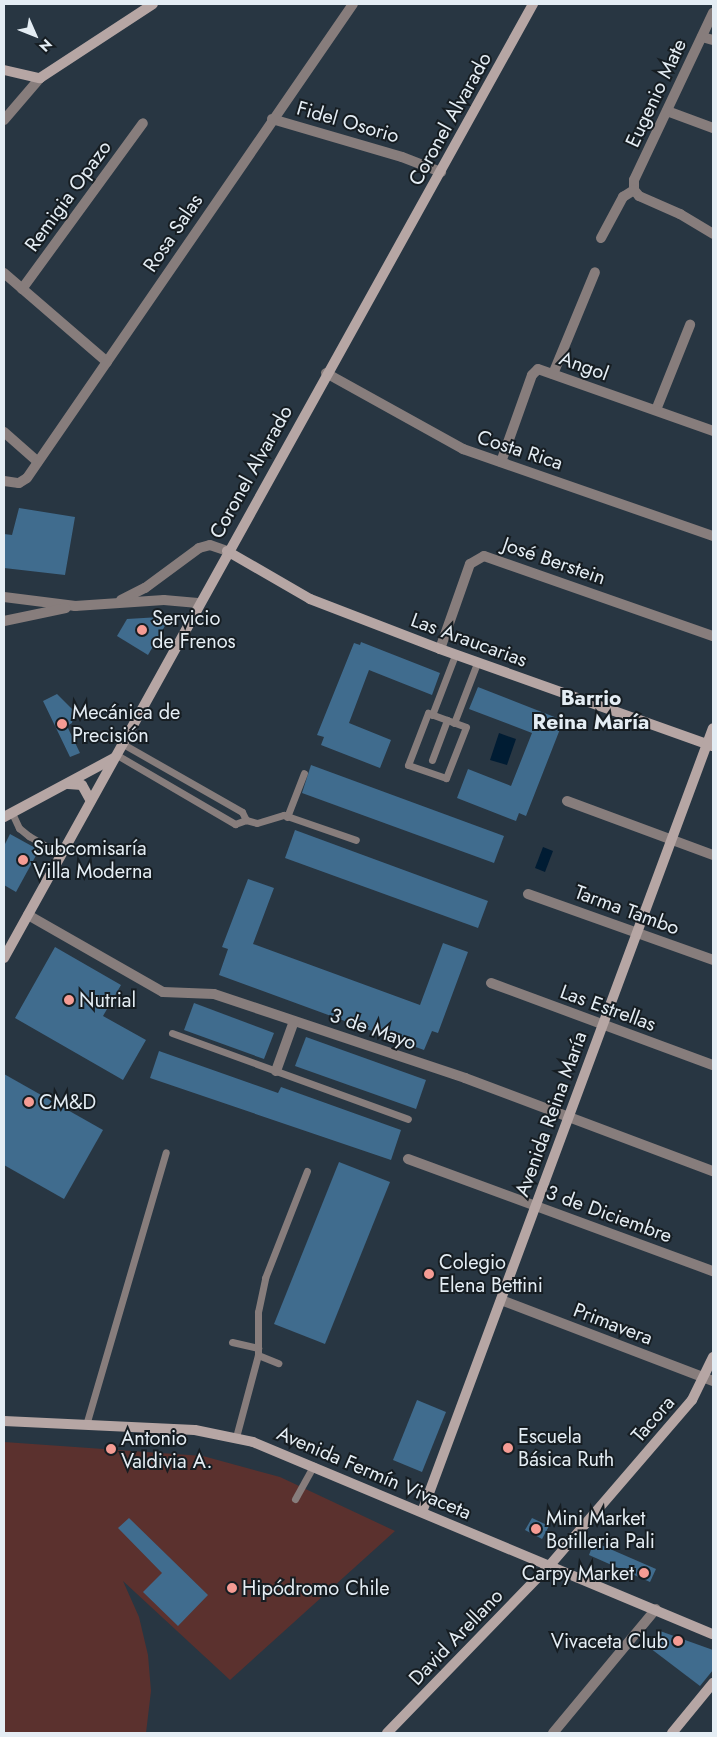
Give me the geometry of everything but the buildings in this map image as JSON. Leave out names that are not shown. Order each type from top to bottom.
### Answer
[{"type":"street","points":[[4,120],[40,78],[153,4]]},
{"type":"street","name":"Rosa Salas","points":[[4,481],[22,483],[38,462],[272,119],[353,4]]},
{"type":"street","name":"Coronel Alvarado","points":[[4,958],[123,744],[227,551],[533,4]]},
{"type":"street","name":"Eugenio Mate","points":[[634,190],[634,180],[713,13]]},
{"type":"street","points":[[702,36],[713,40]]},
{"type":"street","points":[[4,70],[40,78]]},
{"type":"street","points":[[667,111],[713,128]]},
{"type":"street","name":"Fidel Osorio","points":[[272,119],[402,156],[440,172]]},
{"type":"street","name":"Remigia Opazo","points":[[22,289],[142,124]]},
{"type":"street","points":[[600,238],[623,197],[634,190],[639,196],[680,214],[713,234]]},
{"type":"street","points":[[553,374],[595,272]]},
{"type":"street","points":[[4,274],[106,362]]},
{"type":"street","points":[[656,410],[690,325]]},
{"type":"street","name":"Angol","points":[[501,462],[534,372],[541,369],[713,431]]},
{"type":"street","name":"Costa Rica","points":[[326,373],[444,440],[501,462],[713,536]]},
{"type":"street","points":[[4,432],[38,462]]},
{"type":"street","points":[[119,601],[145,588],[199,548],[210,545],[227,551]]},
{"type":"street","name":"Las Araucarias","points":[[227,551],[310,598],[455,655],[710,745]]},
{"type":"street","name":"José Berstein","points":[[440,649],[470,564],[484,556],[713,636]]},
{"type":"street","points":[[4,597],[75,606]]},
{"type":"street","points":[[4,621],[75,606],[119,601],[181,600],[198,604]]},
{"type":"street","name":"Avenida Reina María","points":[[422,1512],[672,840],[710,745],[713,728]]},
{"type":"street","points":[[8,815],[116,756]]},
{"type":"street","points":[[67,784],[82,785],[91,801]]},
{"type":"street","points":[[567,801],[713,855]]},
{"type":"street","name":"Tarma Tambo","points":[[528,894],[713,960]]},
{"type":"street","name":"3 de Mayo","points":[[28,916],[163,992],[214,994],[569,1117],[713,1170]]},
{"type":"street","name":"Las Estrellas","points":[[491,983],[713,1065]]},
{"type":"street","points":[[276,1071],[294,1021]]},
{"type":"street","name":"3 de Diciembre","points":[[408,1160],[713,1271]]},
{"type":"street","name":"Primavera","points":[[501,1300],[709,1379]]},
{"type":"street","name":"Tacora","points":[[550,1565],[709,1379],[713,1356]]},
{"type":"street","name":"Avenida Fermín Vivaceta","points":[[4,1421],[195,1430],[236,1437],[313,1466],[713,1634]]},
{"type":"street","name":"David Arellano","points":[[387,1733],[550,1565]]},
{"type":"street","points":[[552,1733],[656,1609]]},
{"type":"street","points":[[672,1733],[713,1683]]},
{"type":"lane","points":[[432,715],[455,655]]},
{"type":"lane","points":[[432,760],[477,663]]},
{"type":"lane","points":[[428,713],[432,715],[466,727],[446,778],[408,765],[428,713]]},
{"type":"lane","points":[[123,744],[242,812],[246,820]]},
{"type":"lane","points":[[116,756],[235,824],[246,820],[257,823],[287,816],[356,840]]},
{"type":"lane","points":[[287,816],[304,774]]},
{"type":"lane","points":[[8,815],[29,836],[61,855]]},
{"type":"lane","points":[[172,1033],[408,1119]]},
{"type":"lane","points":[[86,1425],[166,1152]]},
{"type":"lane","points":[[236,1437],[258,1352],[258,1312],[265,1278],[307,1171]]},
{"type":"lane","points":[[232,1342],[258,1352],[278,1363]]},
{"type":"lane","points":[[295,1499],[313,1466]]},
{"type":"shaded area","name":"Hipódromo Chile","points":[[4,1442],[203,1456],[280,1477],[395,1531],[230,1680],[123,1581],[139,1617],[148,1655],[151,1691],[146,1733],[4,1733]]},
{"type":"water","points":[[499,733],[516,739],[507,765],[490,760]]},
{"type":"water","points":[[543,847],[553,851],[545,872],[535,868]]},
{"type":"place","name":"Servicio de Frenos","points":[[142,630]]},
{"type":"place","name":"Mecánica de Precisión","points":[[62,724]]},
{"type":"place","name":"Subcomisaría Villa Moderna","points":[[23,860]]},
{"type":"place","name":"Nutrial","points":[[69,1000]]},
{"type":"place","name":"CM&D","points":[[29,1102]]},
{"type":"place","name":"Colegio Elena Bettini","points":[[429,1274]]},
{"type":"place","name":"Escuela Básica Ruth","points":[[508,1448]]},
{"type":"place","name":"Antonio Valdivia A.","points":[[111,1449]]},
{"type":"place","name":"Mini Market Botilleria Pali","points":[[536,1529]]},
{"type":"place","name":"Carpy Market","points":[[644,1573]]},
{"type":"place","name":"Hipódromo Chile","points":[[232,1588]]},
{"type":"place","name":"Vivaceta Club","points":[[678,1641]]},
{"type":"district","name":"Barrio Reina María","points":[[591,710]]}]
